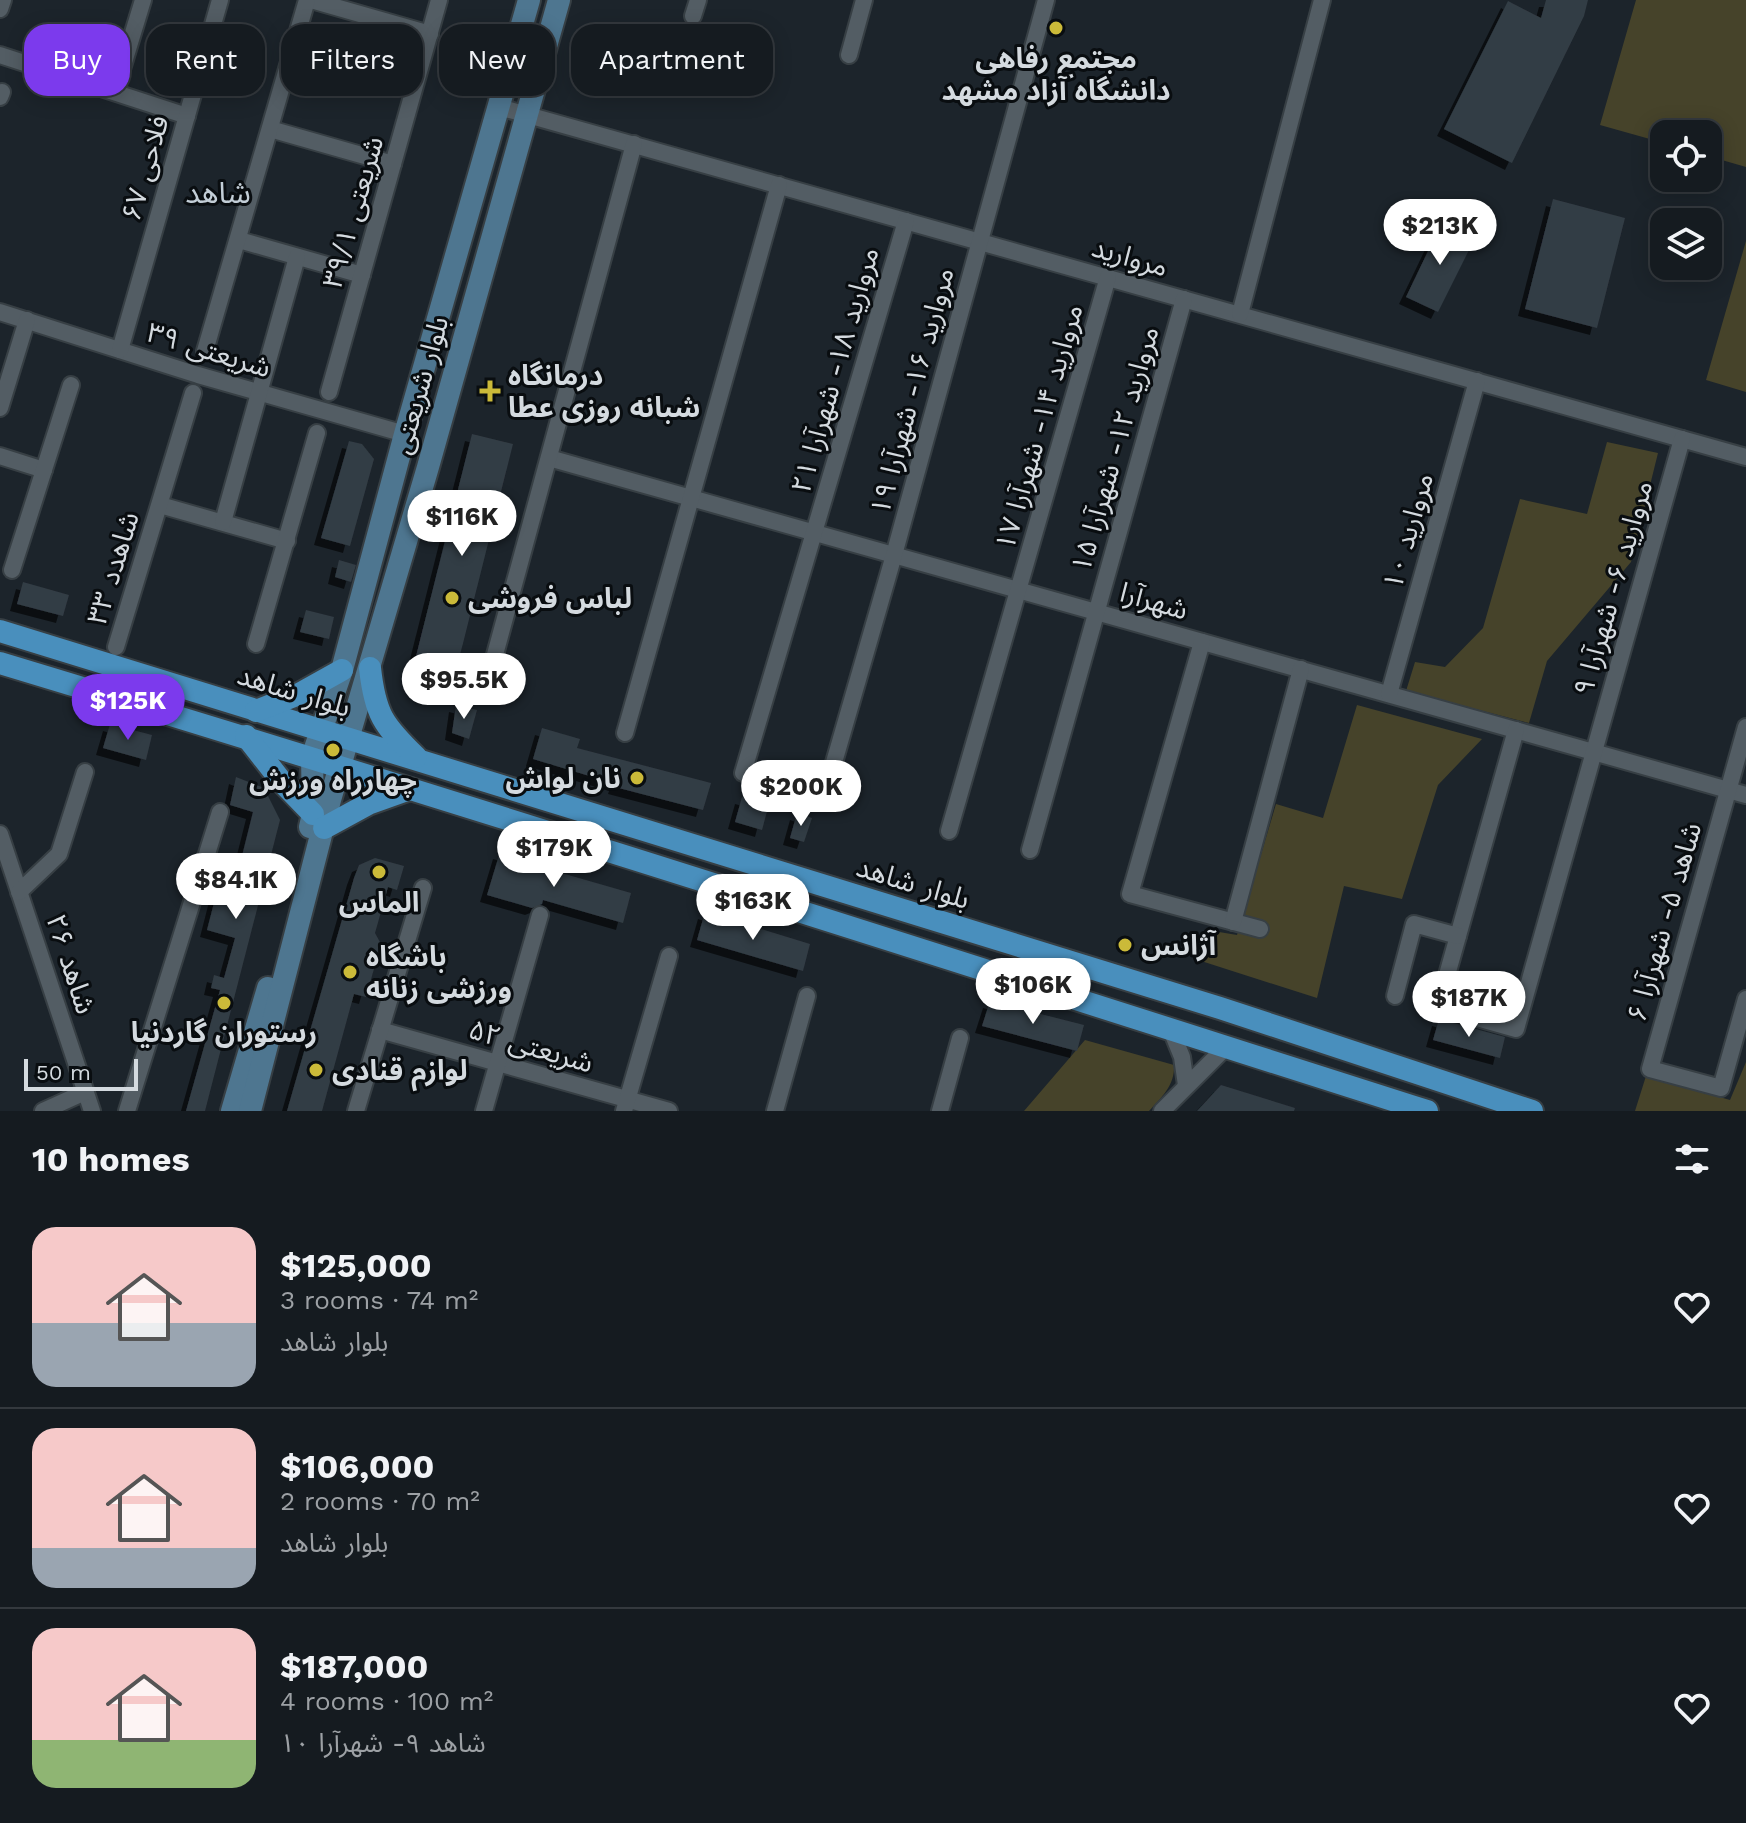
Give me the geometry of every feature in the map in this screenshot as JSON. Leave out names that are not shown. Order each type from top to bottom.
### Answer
[{"type":"main road","name":"بلوار شریعتی","points":[[250,1111],[319,821],[312,757],[342,670],[405,434],[529,0]]},
{"type":"main road","name":"بلوار شریعتی","points":[[232,1111],[319,821],[370,668],[559,0]]},
{"type":"main road","name":"بلوار شاهد","points":[[0,631],[1220,1008],[1532,1111]]},
{"type":"main road","name":"بلوار شاهد","points":[[0,663],[340,765],[1427,1111]]},
{"type":"main road","points":[[370,668],[373,699],[390,732],[420,761]]},
{"type":"main road","points":[[256,711],[299,694],[342,670]]},
{"type":"main road","points":[[246,736],[282,782],[319,821],[410,789]]},
{"type":"street","points":[[0,9],[3,0]]},
{"type":"street","points":[[130,43],[143,0]]},
{"type":"street","name":"فلاحی ۶۷","points":[[120,350],[220,0]]},
{"type":"street","points":[[205,351],[309,0],[430,34]]},
{"type":"street","points":[[370,17],[375,0]]},
{"type":"street","name":"شریعتی ۳۹/۱","points":[[329,392],[439,0]]},
{"type":"street","points":[[849,55],[864,0]]},
{"type":"street","name":"مروارید ۱۶- شهرآرا ۱۹","points":[[824,797],[894,555],[1046,0]]},
{"type":"street","points":[[1240,314],[1322,0]]},
{"type":"street","points":[[0,55],[24,63]]},
{"type":"street","points":[[127,96],[187,116]]},
{"type":"street","name":"مروارید","points":[[499,107],[1746,457]]},
{"type":"street","points":[[270,129],[393,164]]},
{"type":"street","points":[[487,684],[634,144]]},
{"type":"street","points":[[625,733],[779,185]]},
{"type":"street","name":"مروارید ۱۸- شهرآرا ۲۱","points":[[743,773],[906,221]]},
{"type":"street","points":[[239,240],[362,275]]},
{"type":"street","points":[[223,522],[297,257]]},
{"type":"street","name":"مروارید ۱۴- شهرآرا ۱۷","points":[[949,831],[1108,277]]},
{"type":"street","name":"مروارید ۱۲- شهرآرا ۱۵","points":[[1030,850],[1184,299]]},
{"type":"street","name":"شریعتی ۳۹","points":[[0,312],[259,393],[405,434]]},
{"type":"street","points":[[0,408],[27,320]]},
{"type":"street","name":"مروارید ۱۰","points":[[1389,694],[1477,381]]},
{"type":"street","points":[[12,570],[71,385]]},
{"type":"street","name":"شاهدد ۳۳","points":[[116,647],[193,393]]},
{"type":"street","points":[[256,644],[317,433]]},
{"type":"street","name":"مروارید ۶- شهرآرا ۹","points":[[1458,936],[1438,1007],[1516,1029],[1682,439]]},
{"type":"street","points":[[0,456],[44,470]]},
{"type":"street","name":"شهرآرا","points":[[549,458],[1746,795]]},
{"type":"street","points":[[160,505],[287,541]]},
{"type":"street","points":[[1202,642],[1130,894],[1260,929]]},
{"type":"street","points":[[1233,922],[1301,669]]},
{"type":"street","name":"شاهد ۵- شهرآرا ۶","points":[[1746,727],[1650,1069],[1721,1088],[1746,999]]},
{"type":"street","points":[[1395,996],[1414,924],[1458,936],[1516,730]]},
{"type":"street","points":[[19,892],[59,854],[85,772]]},
{"type":"street","points":[[127,1111],[220,812]]},
{"type":"street","name":"شاهد ۲۶","points":[[0,834],[4,861],[19,892],[92,1111]]},
{"type":"street","points":[[356,1111],[423,888]]},
{"type":"street","points":[[484,1111],[540,915]]},
{"type":"street","points":[[626,1105],[669,956]]},
{"type":"street","points":[[775,1111],[807,996]]},
{"type":"street","name":"شریعتی ۵۲","points":[[380,1030],[497,1063],[626,1105],[669,1111]]},
{"type":"street","points":[[1171,1030],[1182,1057],[1186,1085]]},
{"type":"street","points":[[940,1111],[960,1038]]},
{"type":"street","points":[[1162,1111],[1226,1047]]},
{"type":"street","points":[[43,1111],[85,1092]]},
{"type":"shaded area","points":[[1636,0],[1746,0],[1746,167],[1722,160],[1722,120],[1650,120],[1650,139],[1600,125]]},
{"type":"shaded area","points":[[1746,241],[1746,392],[1706,380]]},
{"type":"shaded area","points":[[1607,442],[1658,453],[1631,562],[1547,661],[1529,723],[1406,691],[1415,662],[1445,667],[1483,628],[1520,499],[1587,514]]},
{"type":"shaded area","points":[[1357,705],[1482,739],[1438,785],[1402,899],[1344,886],[1317,998],[1198,960],[1219,932],[1237,935],[1276,804],[1323,818]]},
{"type":"shaded area","points":[[1085,1040],[1174,1065],[1170,1085],[1149,1111],[1024,1111]]},
{"type":"shaded area","points":[[1746,1062],[1746,1111],[1635,1111],[1646,1076],[1730,1100]]},
{"type":"building","points":[[1546,0],[1588,0],[1584,16],[1512,163],[1444,129],[1508,1],[1541,18]]},
{"type":"building","points":[[1553,199],[1625,218],[1597,328],[1525,309]]},
{"type":"building","points":[[1442,222],[1475,238],[1438,312],[1406,297]]},
{"type":"building","points":[[472,434],[513,444],[453,683],[412,672]]},
{"type":"building","points":[[349,441],[362,444],[374,459],[350,546],[321,538]]},
{"type":"building","points":[[339,560],[356,565],[351,582],[335,577]]},
{"type":"building","points":[[23,582],[69,595],[63,616],[17,604]]},
{"type":"building","points":[[306,610],[334,617],[329,639],[300,632]]},
{"type":"building","points":[[456,705],[477,710],[469,739],[452,733]]},
{"type":"building","points":[[110,724],[152,735],[146,760],[103,748]]},
{"type":"building","points":[[542,728],[580,739],[577,748],[711,783],[703,810],[615,787],[616,784],[533,759]]},
{"type":"building","points":[[236,777],[264,788],[280,820],[205,1111],[186,1111],[220,990],[211,988],[214,975],[224,978],[235,938],[207,930],[226,856],[241,860],[253,812],[230,805]]},
{"type":"building","points":[[742,797],[769,804],[762,830],[735,822]]},
{"type":"building","points":[[797,813],[812,818],[804,842],[790,838]]},
{"type":"building","points":[[500,852],[631,893],[623,923],[543,900],[542,904],[532,908],[487,895]]},
{"type":"building","points":[[375,858],[404,866],[397,890],[388,887],[375,933],[381,944],[366,997],[354,994],[322,1111],[287,1111],[354,878],[359,865]]},
{"type":"building","points":[[705,912],[810,944],[803,971],[697,940]]},
{"type":"building","points":[[990,1001],[1084,1025],[1077,1051],[982,1026]]},
{"type":"building","points":[[1439,1019],[1505,1037],[1500,1058],[1433,1040]]},
{"type":"building","points":[[1221,1085],[1295,1108],[1294,1111],[1197,1111]]},
{"type":"place","name":"مجتمع رفاهی دانشگاه آزاد مشهد","points":[[1056,28]]},
{"type":"place","name":"درمانگاه شبانه روزی عطا","points":[[490,391]]},
{"type":"place","name":"لباس فروشی","points":[[452,598]]},
{"type":"place","name":"چهارراه ورزش","points":[[333,750]]},
{"type":"place","name":"نان لواش","points":[[637,778]]},
{"type":"place","name":"الماس","points":[[379,872]]},
{"type":"place","name":"آژانس","points":[[1125,945]]},
{"type":"place","name":"باشگاه ورزشی زنانه","points":[[350,972]]},
{"type":"place","name":"رستوران گاردنیا","points":[[224,1003]]},
{"type":"place","name":"لوازم قنادی","points":[[316,1070]]},
{"type":"district","name":"شاهد","points":[[218,192]]}]
